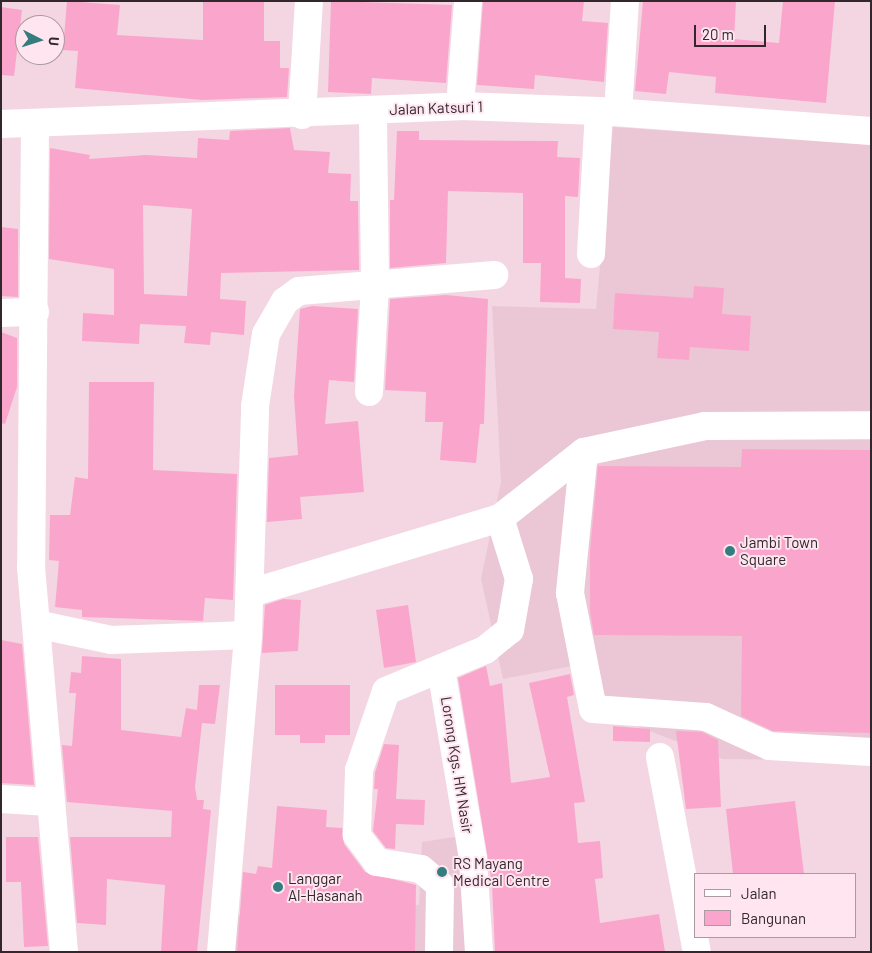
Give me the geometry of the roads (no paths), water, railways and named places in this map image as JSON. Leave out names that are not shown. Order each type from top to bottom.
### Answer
[{"type":"street","points":[[302,115],[309,1]]},
{"type":"street","points":[[460,106],[468,1]]},
{"type":"street","points":[[591,254],[608,111],[625,1]]},
{"type":"street","name":"Jalan Katsuri 1","points":[[1,124],[35,126],[302,115],[460,106],[608,111],[871,131]]},
{"type":"street","points":[[369,392],[375,283],[373,111]]},
{"type":"street","points":[[35,126],[35,312],[31,567],[49,802],[64,952]]},
{"type":"street","points":[[221,952],[248,634],[255,406],[266,334],[285,301],[299,291],[375,283],[494,275]]},
{"type":"street","points":[[1,313],[35,312]]},
{"type":"street","points":[[250,593],[500,518],[584,452],[705,426],[871,425]]},
{"type":"street","points":[[584,452],[570,594],[594,709],[706,717],[769,746],[871,752]]},
{"type":"street","points":[[439,952],[440,885],[421,869],[376,862],[357,836],[359,770],[386,691],[484,650],[510,630],[520,579],[500,518]]},
{"type":"street","points":[[36,624],[111,640],[248,634]]},
{"type":"street","name":"Lorong Kgs. HM Nasir","points":[[441,669],[473,859],[479,952]]},
{"type":"street","points":[[660,757],[694,936]]},
{"type":"street","points":[[1,799],[49,802]]},
{"type":"street","points":[[694,938],[697,952]]},
{"type":"place","name":"Jambi Town Square","points":[[730,551]]},
{"type":"place","name":"RS Mayang Medical Centre","points":[[442,872]]},
{"type":"place","name":"Langgar Al-Hasanah","points":[[278,887]]}]
